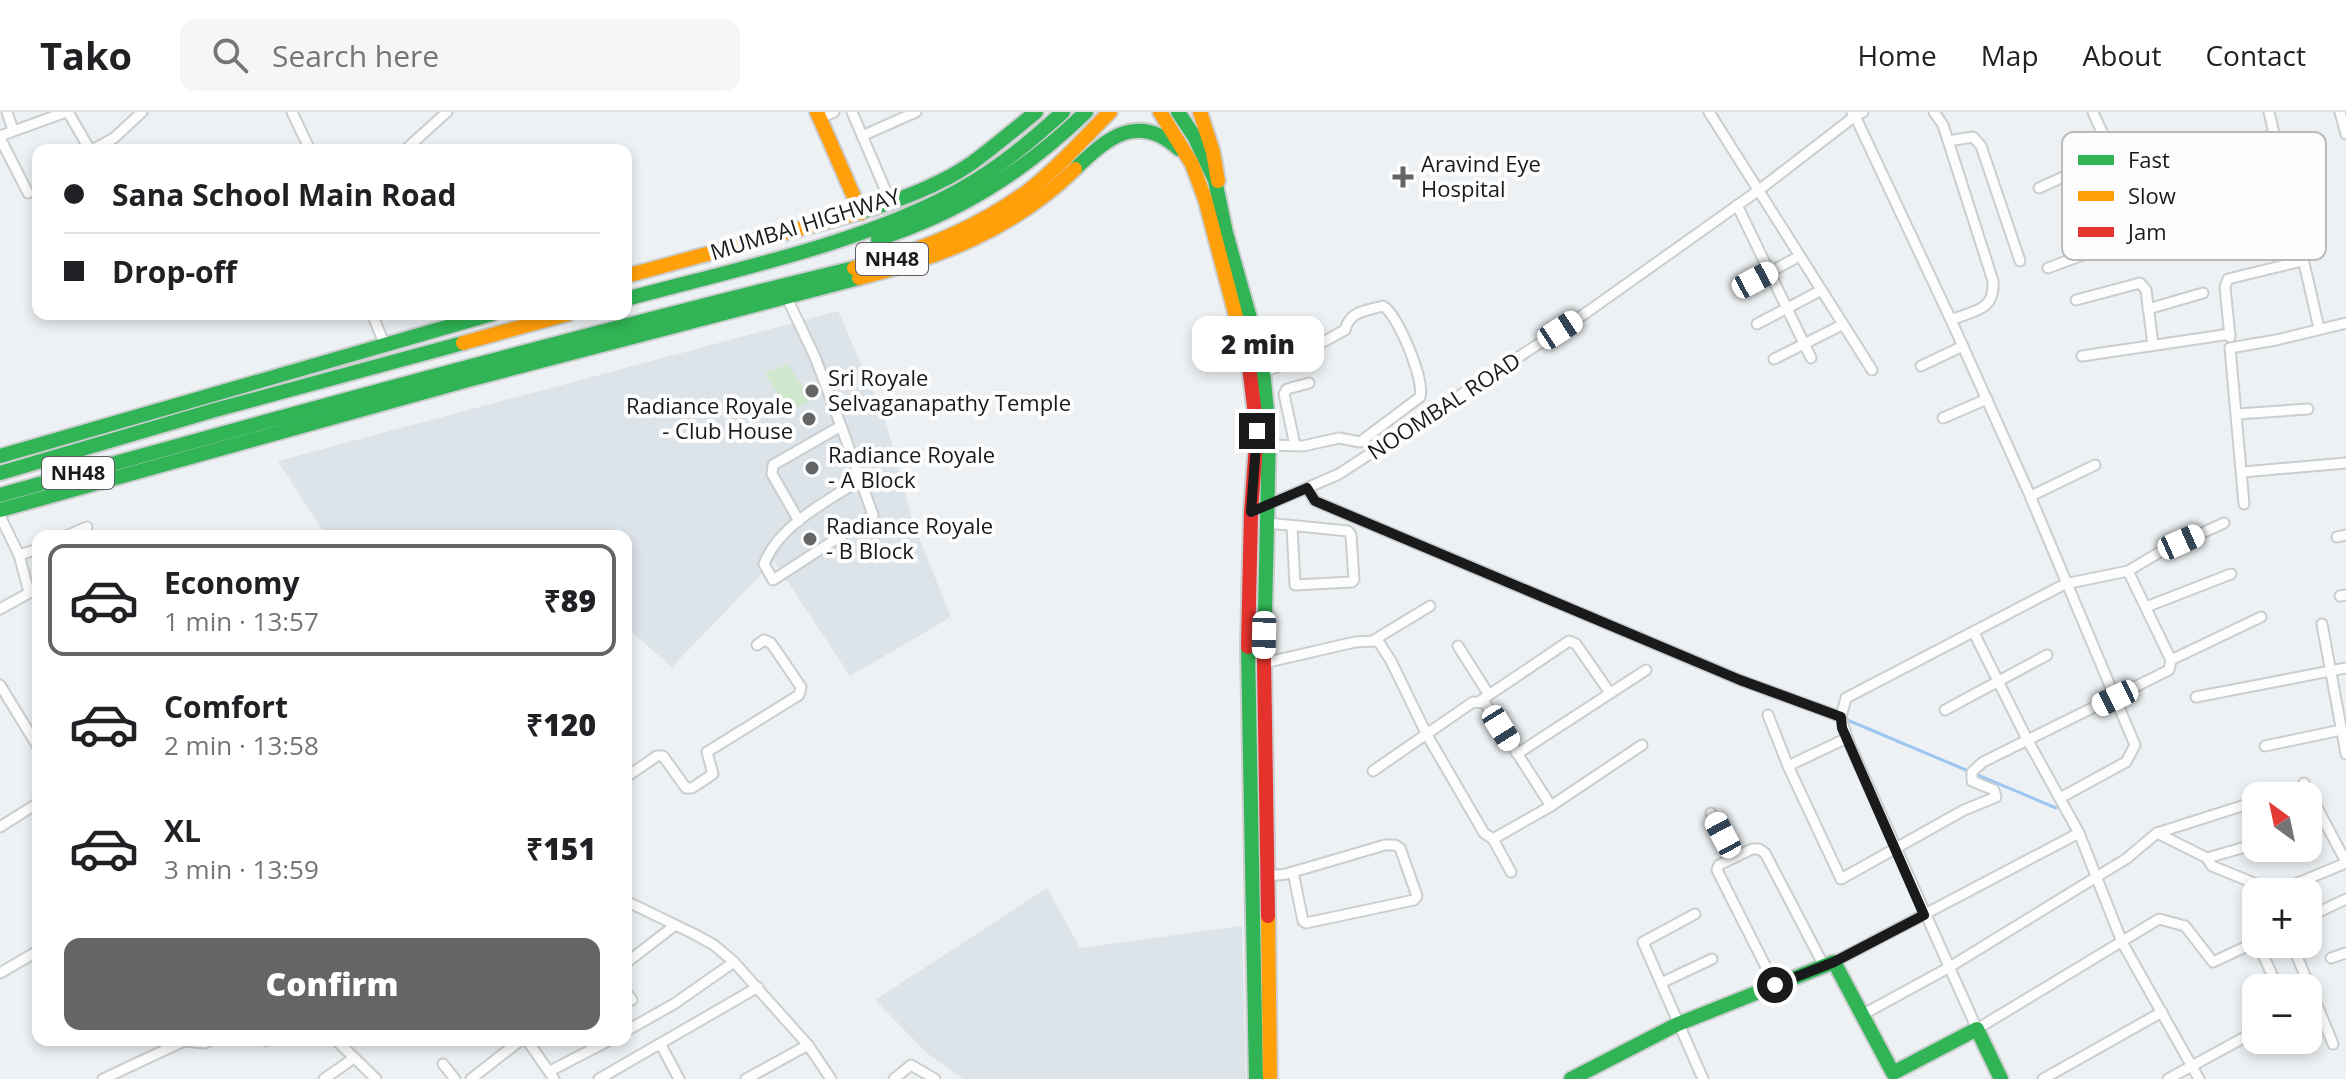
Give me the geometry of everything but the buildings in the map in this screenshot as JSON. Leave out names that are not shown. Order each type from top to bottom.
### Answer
[{"type":"main road","points":[[632,274],[891,203],[972,163],[1036,112]]},
{"type":"main road","name":"MUMBAI HIGHWAY","points":[[632,297],[866,232],[925,209],[1004,164],[1063,112]]},
{"type":"main road","points":[[750,265],[844,248],[935,220],[1023,169],[1086,112]]},
{"type":"main road","points":[[1160,112],[1177,135],[1196,172],[1249,364],[1257,431],[1251,512],[1248,665],[1256,1079]]},
{"type":"main road","points":[[1178,112],[1207,161],[1220,201]]},
{"type":"main road","points":[[1200,112],[1215,161],[1226,233],[1263,371],[1268,445],[1264,663],[1270,1079]]},
{"type":"main road","points":[[824,114],[861,213]]},
{"type":"main road","name":"NH48","points":[[0,495],[191,441],[495,367],[646,319],[914,252],[984,220],[1026,192],[1105,117]]},
{"type":"main road","points":[[0,513],[495,367],[915,264],[983,235],[1051,192],[1121,130],[1139,128],[1159,132],[1175,144],[1196,172]]},
{"type":"main road","points":[[0,456],[212,404],[385,345],[471,320]]},
{"type":"main road","name":"NH48","points":[[0,473],[195,416],[212,404],[544,320]]},
{"type":"main road","points":[[1571,1079],[1678,1024],[1829,964],[1862,1015],[1887,1076],[1977,1029],[2001,1079]]},
{"type":"street","points":[[7,112],[13,130]]},
{"type":"street","points":[[28,193],[0,137],[67,112],[87,144]]},
{"type":"street","points":[[102,144],[114,138],[142,112]]},
{"type":"street","points":[[292,112],[307,144]]},
{"type":"street","points":[[412,144],[447,112]]},
{"type":"street","points":[[852,112],[891,203]]},
{"type":"street","points":[[862,136],[916,112]]},
{"type":"street","points":[[1709,112],[1872,370]]},
{"type":"street","points":[[1934,112],[1948,141],[1993,281],[1987,306],[1951,320]]},
{"type":"street","points":[[2093,112],[2101,132]]},
{"type":"street","points":[[2269,112],[2274,132]]},
{"type":"street","points":[[2340,112],[2346,134]]},
{"type":"street","points":[[1857,113],[2031,496],[2065,584],[2135,745],[2126,762],[2060,798]]},
{"type":"street","name":"NOOMBAL ROAD","points":[[1251,512],[1339,474],[1583,315],[1759,190],[1857,113]]},
{"type":"street","points":[[1948,141],[1973,137],[1981,146],[2020,261]]},
{"type":"street","points":[[2039,188],[2062,177]]},
{"type":"street","points":[[1737,205],[1811,358]]},
{"type":"street","points":[[1740,288],[1794,259]]},
{"type":"street","points":[[2048,268],[2069,260]]},
{"type":"street","points":[[2244,504],[2225,287],[2228,279],[2302,261],[2319,328]]},
{"type":"street","points":[[2076,300],[2140,283],[2146,290],[2153,345]]},
{"type":"street","points":[[1757,324],[1816,293]]},
{"type":"street","points":[[2148,309],[2203,293]]},
{"type":"street","points":[[785,298],[815,357],[873,515],[773,580],[764,564],[770,548],[799,521],[860,480]]},
{"type":"street","points":[[1263,371],[1275,368],[1345,330],[1348,320],[1357,313],[1383,306],[1391,312],[1421,384],[1420,397],[1360,442],[1339,438],[1295,445],[1268,445]]},
{"type":"street","points":[[375,320],[385,345]]},
{"type":"street","points":[[2230,348],[2346,323]]},
{"type":"street","points":[[1774,359],[1838,327]]},
{"type":"street","points":[[2082,356],[2230,334]]},
{"type":"street","points":[[1921,366],[1963,346]]},
{"type":"street","points":[[1295,445],[1284,394],[1287,389],[1309,383]]},
{"type":"street","points":[[1943,418],[1987,399]]},
{"type":"street","points":[[2238,414],[2308,409]]},
{"type":"street","points":[[799,521],[772,474],[773,465],[841,426]]},
{"type":"street","points":[[2243,472],[2346,463]]},
{"type":"street","points":[[2031,496],[2095,465]]},
{"type":"street","points":[[1307,488],[1315,501],[1740,680],[1841,717]]},
{"type":"street","points":[[0,513],[32,585]]},
{"type":"street","points":[[1267,523],[1348,531],[1351,535],[1354,580],[1295,585],[1292,526]]},
{"type":"street","points":[[2224,523],[2160,552],[2128,571],[2065,584],[1846,698],[1841,717],[1847,738],[1924,915],[1977,1029],[2159,919],[2185,926],[2213,962],[2242,949]]},
{"type":"street","points":[[80,530],[87,527]]},
{"type":"street","points":[[19,555],[32,551]]},
{"type":"street","points":[[1768,715],[1788,766],[1841,879],[1964,810],[1993,799],[1994,790],[1972,781],[1972,772],[1983,762],[2169,670],[2171,660],[2128,571]]},
{"type":"street","points":[[2146,607],[2231,574]]},
{"type":"street","points":[[0,609],[32,591]]},
{"type":"street","points":[[1264,663],[1374,640],[1430,606]]},
{"type":"street","points":[[2171,660],[2261,617]]},
{"type":"street","points":[[2322,624],[2346,754]]},
{"type":"street","points":[[1974,633],[2079,833],[2122,942],[2199,1079]]},
{"type":"street","points":[[632,773],[657,756],[663,756],[686,788],[692,788],[713,774],[707,752],[799,695],[801,687],[771,643],[764,640],[757,645]]},
{"type":"street","points":[[1374,640],[1378,641],[1391,661],[1427,735],[1484,833],[1493,839],[1511,872]]},
{"type":"street","points":[[1373,771],[1569,641],[1576,644],[1610,693]]},
{"type":"street","points":[[1458,646],[1485,703],[1551,806]]},
{"type":"street","points":[[1945,710],[2047,655]]},
{"type":"street","points":[[2196,697],[2346,668]]},
{"type":"street","points":[[1517,754],[1646,670]]},
{"type":"street","points":[[0,685],[32,737]]},
{"type":"street","points":[[2265,746],[2343,737]]},
{"type":"street","points":[[1788,766],[1847,738]]},
{"type":"street","points":[[1493,839],[1551,806],[1642,745]]},
{"type":"street","points":[[0,827],[32,807]]},
{"type":"street","points":[[1862,1015],[1948,968],[2126,859],[2157,833],[2242,808]]},
{"type":"street","points":[[1711,813],[1735,857]]},
{"type":"street","points":[[2309,878],[2346,862],[2322,817]]},
{"type":"street","points":[[1775,985],[1718,875],[1719,865],[1735,857],[1752,849],[1765,853],[1829,964],[2079,833]]},
{"type":"street","points":[[2157,833],[2207,858],[2212,866],[2242,878]]},
{"type":"street","points":[[1267,876],[1395,845],[1400,848],[1417,896],[1414,900],[1306,923],[1303,921],[1293,872]]},
{"type":"street","points":[[2207,858],[2242,848]]},
{"type":"street","points":[[2322,910],[2346,899]]},
{"type":"street","points":[[632,904],[714,945],[734,962],[808,1045],[831,1079]]},
{"type":"street","points":[[1695,914],[1643,942],[1703,1079]]},
{"type":"street","points":[[632,958],[674,926]]},
{"type":"street","points":[[2331,958],[2346,953]]},
{"type":"street","points":[[0,973],[32,954]]},
{"type":"street","points":[[1661,983],[1712,959]]},
{"type":"street","points":[[632,1028],[674,1004],[734,962]]},
{"type":"street","points":[[599,1079],[758,987]]},
{"type":"street","points":[[2043,1079],[2162,1012]]},
{"type":"street","points":[[2322,1024],[2333,1044]]},
{"type":"street","points":[[2168,1079],[2242,1039]]},
{"type":"street","points":[[661,1045],[679,1079]]},
{"type":"street","points":[[751,1078],[808,1045]]},
{"type":"street","points":[[103,1079],[173,1046]]},
{"type":"street","points":[[342,1046],[376,1079]]},
{"type":"street","points":[[471,1079],[516,1046]]},
{"type":"street","points":[[529,1046],[552,1075],[600,1046]]},
{"type":"street","points":[[324,1079],[354,1058]]},
{"type":"street","points":[[443,1064],[455,1079]]},
{"type":"street","points":[[894,1079],[911,1065],[935,1079]]},
{"type":"shaded area","points":[[838,311],[885,419],[914,525],[951,617],[850,676],[774,561],[672,667],[632,632],[632,530],[322,530],[278,461]]},
{"type":"shaded area","points":[[1047,888],[1080,948],[1242,926],[1246,1079],[964,1079],[928,1054],[875,1000]]},
{"type":"green space","points":[[788,364],[810,400],[789,412],[765,373]]},
{"type":"waterway","points":[[1410,536],[1749,679]]},
{"type":"waterway","points":[[1845,719],[2056,808]]},
{"type":"traffic: fast","points":[[858,213],[946,179],[972,163],[1036,112]]},
{"type":"traffic: fast","points":[[632,297],[841,240],[923,208],[988,172],[1027,144],[1063,112]]},
{"type":"traffic: fast","points":[[878,239],[936,216],[990,188],[1039,153],[1086,112]]},
{"type":"traffic: fast","points":[[1178,112],[1194,136],[1215,180],[1226,233],[1262,361],[1269,432],[1264,659]]},
{"type":"traffic: fast","points":[[1075,169],[1099,147],[1124,133],[1150,132],[1179,149]]},
{"type":"traffic: fast","points":[[0,495],[426,378],[854,268]]},
{"type":"traffic: fast","points":[[0,510],[468,380],[859,278]]},
{"type":"traffic: fast","points":[[0,456],[471,320]]},
{"type":"traffic: fast","points":[[0,473],[215,410],[463,343]]},
{"type":"traffic: fast","points":[[1248,647],[1256,1079]]},
{"type":"traffic: fast","points":[[1571,1079],[1678,1024],[1834,962],[1893,1073],[1977,1029],[2001,1079]]},
{"type":"traffic: slow","points":[[817,112],[861,213]]},
{"type":"traffic: slow","points":[[854,268],[945,238],[1009,204],[1051,172],[1110,112]]},
{"type":"traffic: slow","points":[[1160,112],[1192,164],[1205,199],[1249,366]]},
{"type":"traffic: slow","points":[[1200,112],[1213,152],[1218,181]]},
{"type":"traffic: slow","points":[[859,278],[918,261],[974,238],[1027,208],[1075,169]]},
{"type":"traffic: slow","points":[[632,274],[858,213]]},
{"type":"traffic: slow","points":[[463,343],[546,320]]},
{"type":"traffic: slow","points":[[1268,916],[1270,1079]]},
{"type":"traffic: jam","points":[[1248,647],[1251,512],[1257,431],[1249,366]]},
{"type":"traffic: jam","points":[[1264,659],[1268,916]]},
{"type":"place","name":"Aravind Eye Hospital","points":[[1403,177]]},
{"type":"place","name":"Sri Royale Selvaganapathy Temple","points":[[812,391]]},
{"type":"place","name":"Radiance Royale - Club House","points":[[809,419]]},
{"type":"place","name":"Radiance Royale - A Block","points":[[812,468]]},
{"type":"place","name":"Radiance Royale - B Block","points":[[810,539]]},
{"type":"route","points":[[1257,431],[1251,512],[1307,488],[1315,501],[1740,680],[1841,717],[1842,728],[1924,915],[1834,962],[1775,985]]}]
